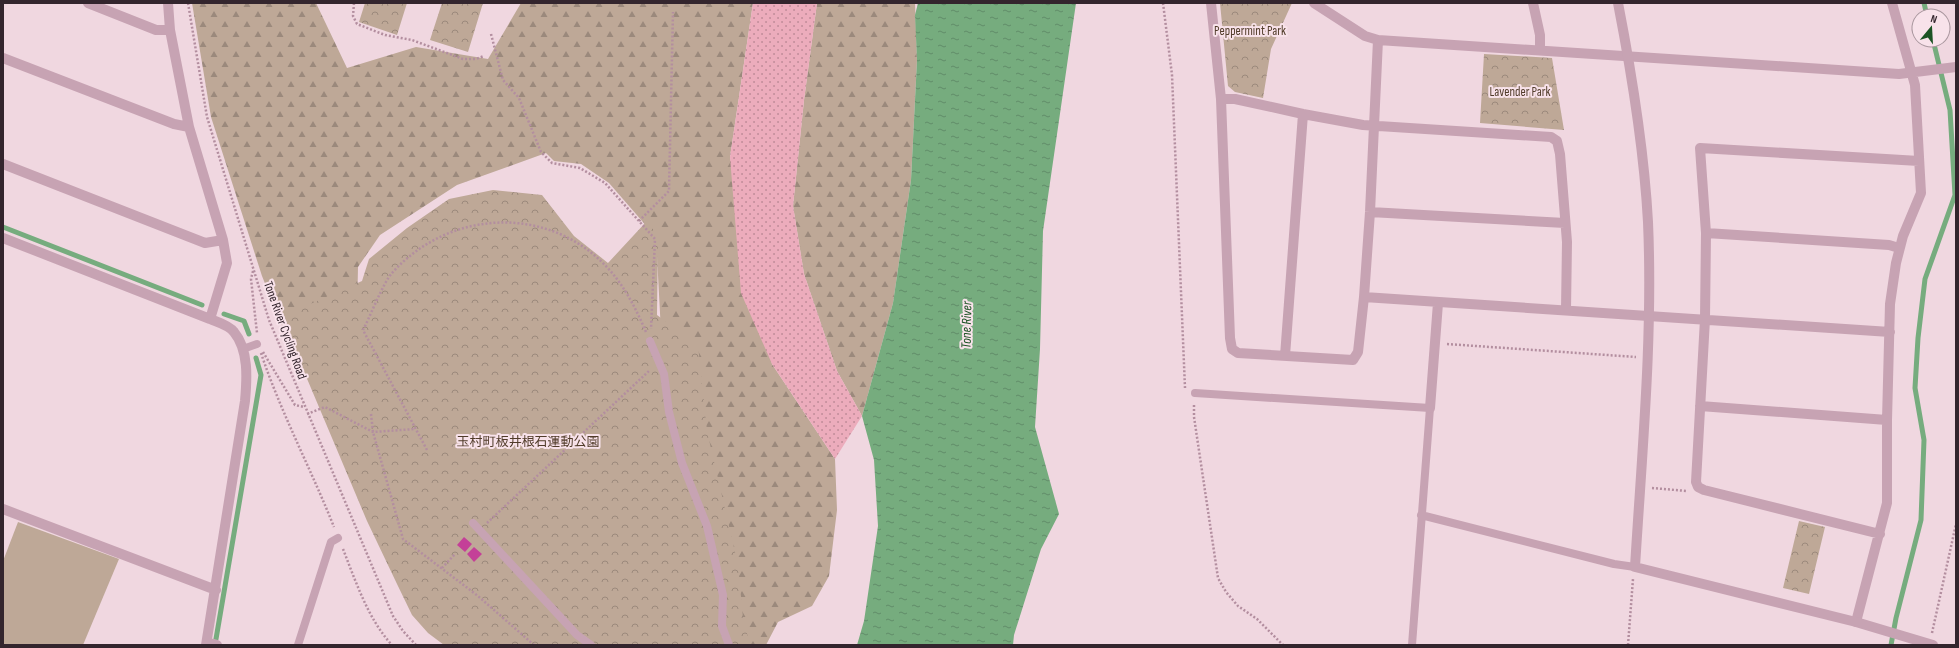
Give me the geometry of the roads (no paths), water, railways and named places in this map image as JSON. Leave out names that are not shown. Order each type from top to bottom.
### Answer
[{"type":"street","points":[[88,3],[156,30],[170,30]]},
{"type":"street","points":[[168,3],[170,30],[189,127],[223,240],[227,263],[210,319]]},
{"type":"street","points":[[1211,3],[1221,99],[1230,344],[1232,349],[1238,353],[1353,360],[1358,352],[1364,298],[1370,212],[1378,40]]},
{"type":"street","points":[[1314,3],[1326,6],[1365,36],[1378,40],[1899,74],[1953,67]]},
{"type":"street","points":[[1533,3],[1540,35],[1540,50]]},
{"type":"street","points":[[1618,3],[1642,149],[1646,193],[1650,316],[1635,567],[1856,622],[1928,643]]},
{"type":"street","points":[[1856,622],[1885,515],[1888,492],[1887,420],[1890,304],[1899,248],[1921,193],[1915,85],[1892,3]]},
{"type":"street","points":[[3,58],[174,124],[189,127]]},
{"type":"street","points":[[1221,99],[1235,99],[1303,114],[1375,126],[1550,137],[1557,142],[1560,154],[1567,242],[1566,310]]},
{"type":"street","points":[[1285,356],[1303,114]]},
{"type":"street","points":[[1880,534],[1698,487],[1695,476],[1706,319],[1706,233],[1700,148],[1919,160]]},
{"type":"street","points":[[3,164],[205,243],[223,240]]},
{"type":"street","points":[[1370,212],[1565,223]]},
{"type":"street","points":[[1706,233],[1889,246],[1899,248]]},
{"type":"street","points":[[3,238],[210,319],[234,331],[243,349],[247,376],[245,401],[216,590],[210,644]]},
{"type":"street","points":[[1364,298],[1890,332]]},
{"type":"street","points":[[1430,408],[1438,303]]},
{"type":"street","points":[[1700,406],[1887,420]]},
{"type":"street","points":[[3,509],[216,590]]},
{"type":"lane","points":[[650,341],[664,374],[669,412],[682,463],[707,526],[723,595],[722,626],[729,645]]},
{"type":"lane","points":[[243,349],[257,344]]},
{"type":"lane","points":[[1195,393],[1430,408],[1412,645]]},
{"type":"lane","points":[[1421,515],[1614,564],[1635,567]]},
{"type":"lane","points":[[473,523],[577,635],[591,645]]},
{"type":"lane","points":[[298,645],[331,542],[338,538]]},
{"type":"water","name":"Tone River","points":[[918,3],[1076,3],[1043,231],[1040,349],[1035,427],[1059,514],[1041,549],[1014,635],[1013,645],[857,645],[864,621],[878,526],[874,460],[862,416],[893,303],[911,180],[917,60],[915,15]]},
{"type":"waterway","points":[[1924,3],[1925,8]]},
{"type":"waterway","points":[[1891,645],[1896,618],[1921,520],[1924,440],[1915,388],[1918,338],[1925,279],[1955,195],[1950,110],[1935,48]]},
{"type":"waterway","points":[[3,227],[202,305]]},
{"type":"waterway","points":[[224,314],[244,321],[249,334]]},
{"type":"waterway","points":[[216,639],[261,375],[256,358]]},
{"type":"park label","name":"Peppermint Park","points":[[1250,30]]},
{"type":"park label","name":"Lavender Park","points":[[1520,91]]},
{"type":"park label","name":"玉村町板井根石運動公園","points":[[528,441]]}]
